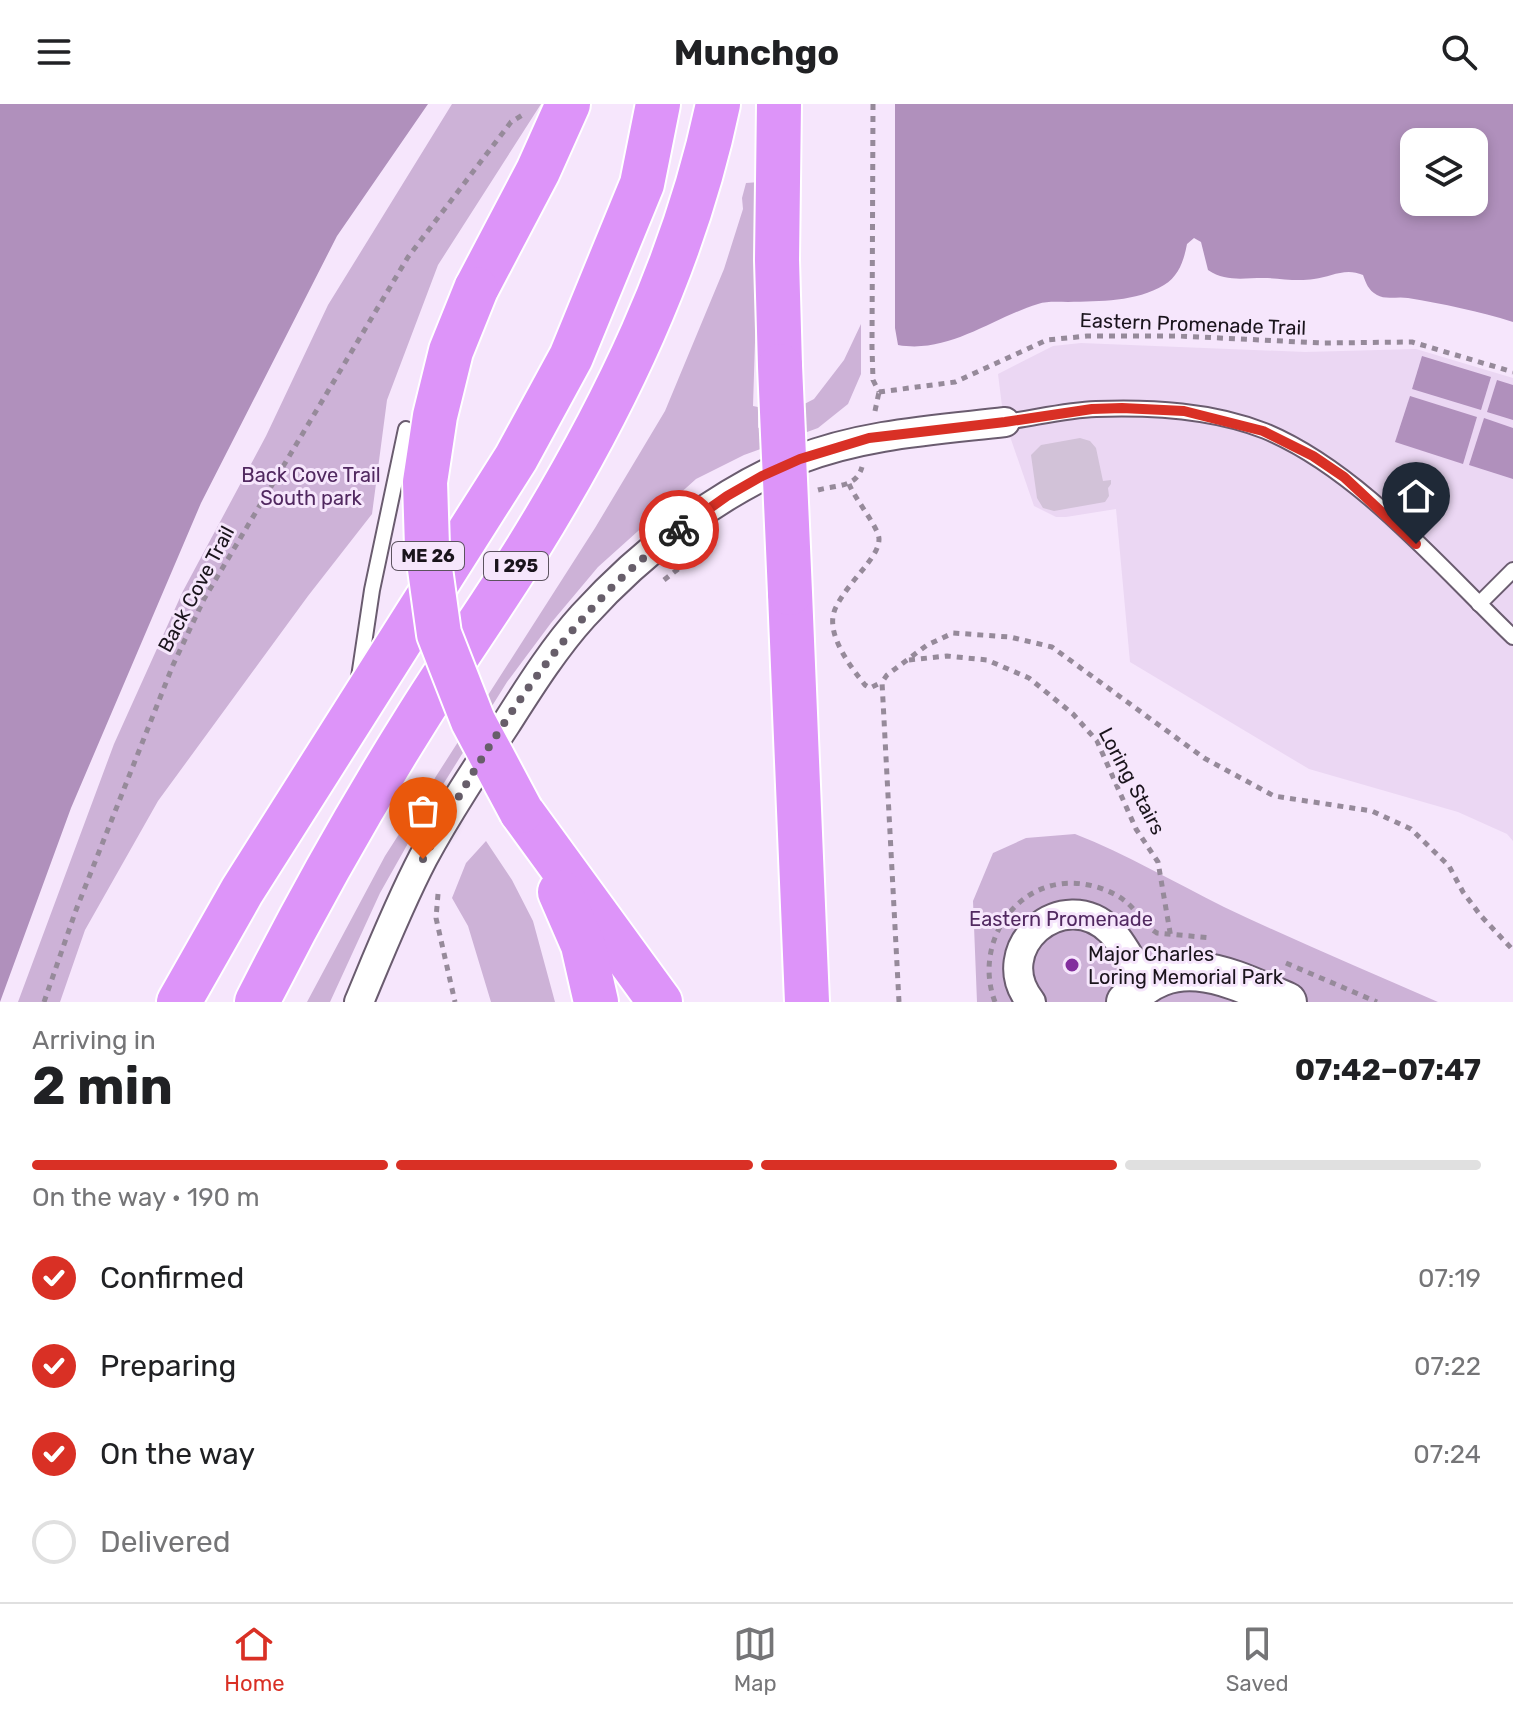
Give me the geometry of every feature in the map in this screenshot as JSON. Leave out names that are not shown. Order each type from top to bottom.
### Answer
[{"type":"highway","name":"I 295","points":[[179,1002],[242,891],[516,458],[571,357],[642,184],[658,104]]},
{"type":"highway","name":"I 295","points":[[257,1002],[351,827],[529,545],[591,438],[633,356],[681,238],[718,104]]},
{"type":"highway","points":[[779,104],[777,229],[780,366],[807,1002]]},
{"type":"highway","name":"ME 26","points":[[548,108],[538,171],[476,289],[451,351],[435,416],[425,482],[427,547],[439,634],[473,721],[521,811],[660,1002]]},
{"type":"highway","points":[[521,811],[583,945],[596,1002]]},
{"type":"street","points":[[359,1002],[423,859],[456,802],[538,676],[581,618],[640,562],[727,496],[800,459],[869,438],[1005,422]]},
{"type":"street","points":[[1031,1002],[1022,988],[1018,968],[1022,947],[1034,930],[1061,915],[1082,915],[1110,930],[1135,993],[1168,973],[1198,970],[1235,980],[1287,1002]]},
{"type":"lane","points":[[1005,422],[1092,409],[1147,409],[1184,411],[1263,431],[1313,456],[1344,477],[1513,637]]},
{"type":"lane","points":[[354,713],[372,590],[406,429]]},
{"type":"lane","points":[[1479,604],[1513,570]]},
{"type":"path","name":"Eastern Promenade Trail","points":[[873,104],[872,347],[873,380],[879,392],[955,382],[1061,336],[1179,336],[1322,343],[1412,342],[1513,372]]},
{"type":"path","name":"Back Cove Trail","points":[[44,1002],[76,910],[173,665],[204,599],[408,257],[511,122],[548,108]]},
{"type":"path","points":[[813,491],[849,484],[860,473]]},
{"type":"path","points":[[849,484],[858,505],[875,527],[879,540],[871,559],[834,610],[835,632],[838,646],[865,685],[870,688],[882,682],[927,645],[953,633],[1010,637],[1052,647],[1204,758],[1274,796],[1372,811],[1411,829],[1449,866],[1481,916],[1513,950]]},
{"type":"path","points":[[656,587],[715,540]]},
{"type":"path","name":"Loring Stairs","points":[[909,660],[947,656],[987,660],[1029,678],[1073,714],[1097,741],[1136,829],[1154,854],[1166,901],[1172,947]]},
{"type":"path","points":[[882,682],[899,1002]]},
{"type":"path","points":[[441,885],[436,901],[436,918],[455,1002]]},
{"type":"shaded area","points":[[0,104],[428,104],[337,236],[201,503],[71,808],[0,1002]]},
{"type":"shaded area","points":[[895,104],[1513,104],[1513,322],[1434,303],[1380,296],[1369,289],[1363,275],[1356,273],[1344,272],[1301,280],[1221,276],[1208,270],[1201,242],[1194,238],[1187,244],[1174,277],[1142,295],[1105,301],[1041,303],[953,340],[917,346],[898,345],[895,328]]},
{"type":"shaded area","points":[[1081,343],[1305,352],[1416,349],[1513,378],[1513,841],[1507,834],[1458,812],[1309,769],[1130,662],[1116,509],[1056,517],[1034,506],[1002,406],[998,374],[1053,346]]},
{"type":"shaded area","points":[[1422,356],[1491,377],[1481,410],[1412,389]]},
{"type":"shaded area","points":[[1497,380],[1513,385],[1513,420],[1487,412]]},
{"type":"shaded area","points":[[1410,396],[1477,417],[1463,464],[1395,442]]},
{"type":"shaded area","points":[[1484,418],[1513,428],[1513,479],[1469,465]]},
{"type":"green space","name":"Back Cove Trail South park","points":[[452,104],[541,104],[438,265],[387,400],[372,514],[158,801],[85,930],[60,1002],[18,1002],[114,744],[183,591],[266,436],[328,305]]},
{"type":"green space","points":[[760,182],[753,406],[758,407],[758,428],[814,399],[844,360],[861,324],[861,374],[848,404],[818,428],[744,455],[696,479],[598,567],[507,682],[424,815],[380,893],[330,1002],[307,1002],[385,856],[595,528],[665,411],[724,269],[743,209],[746,183]]},
{"type":"green space","name":"Eastern Promenade","points":[[1075,834],[1224,907],[1438,1002],[977,1002],[973,901],[993,853],[1026,838]]},
{"type":"green space","points":[[486,841],[512,880],[533,921],[555,1002],[491,1002],[468,926],[452,898],[466,863]]},
{"type":"building","points":[[1080,438],[1090,441],[1096,448],[1103,481],[1111,480],[1109,496],[1105,502],[1054,511],[1043,508],[1037,498],[1031,455],[1041,445]]},
{"type":"way so far","points":[[423,859],[513,713],[581,618],[679,530]]},
{"type":"place","name":"Major Charles Loring Memorial Park","points":[[1072,965]]},
{"type":"route","points":[[679,530],[762,476],[800,459],[869,438],[1092,409],[1122,408],[1184,411],[1263,431],[1313,456],[1344,477],[1416,544]]}]
